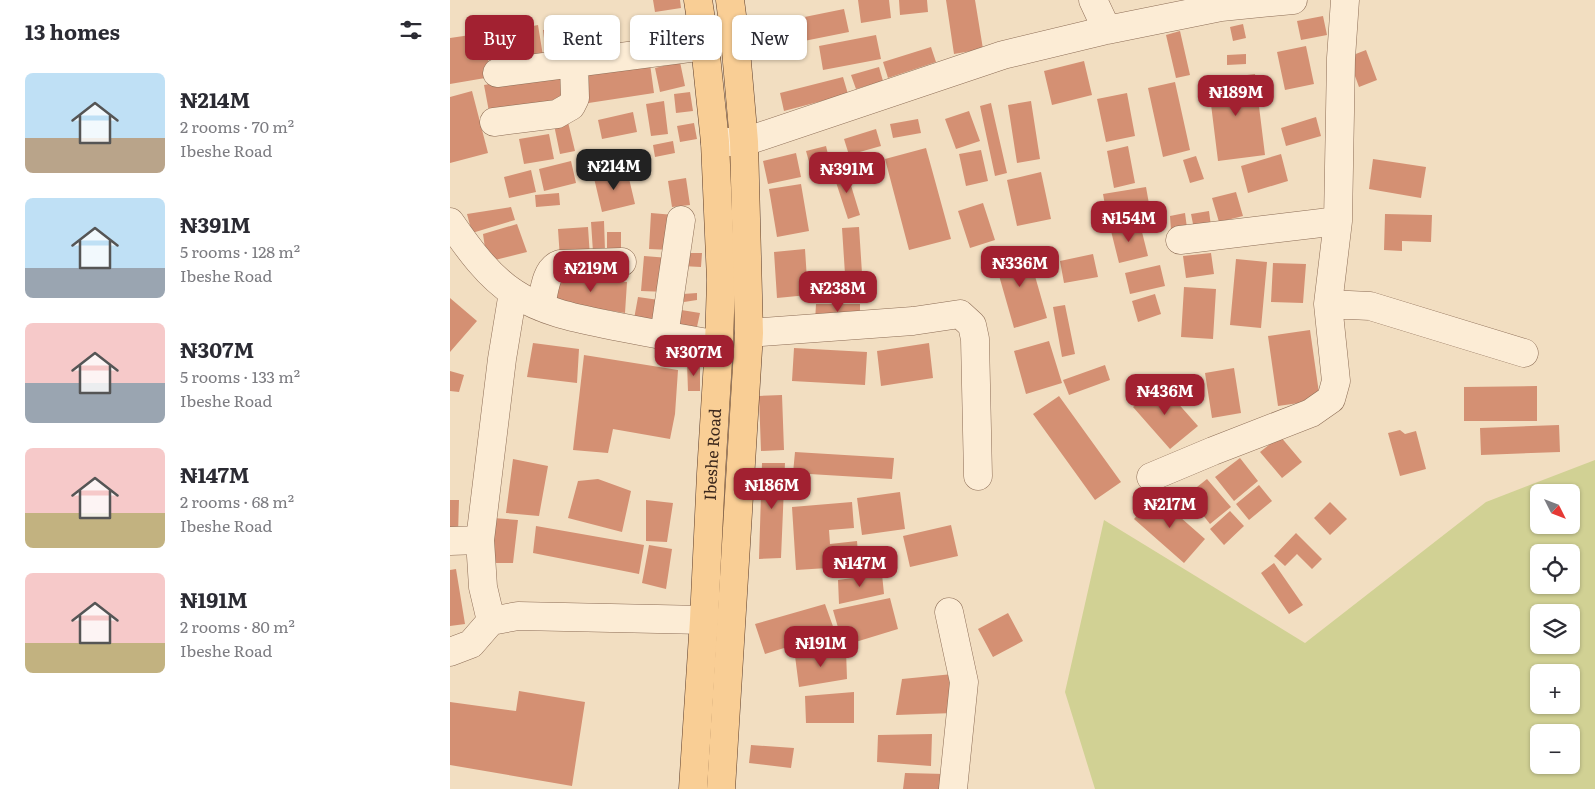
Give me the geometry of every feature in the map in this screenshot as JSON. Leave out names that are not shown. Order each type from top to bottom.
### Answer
[{"type":"main road","name":"Ibeshe Road","points":[[698,0],[701,15]]},
{"type":"main road","name":"Ibeshe Road","points":[[721,789],[750,333],[744,142],[736,39],[730,0]]},
{"type":"main road","name":"Ibeshe Road","points":[[693,789],[720,345],[721,280],[715,142],[707,60]]},
{"type":"street","points":[[1093,0],[1107,30]]},
{"type":"street","points":[[715,142],[744,142],[1003,55],[1107,30],[1221,7],[1294,0]]},
{"type":"street","points":[[1151,477],[1311,413],[1330,399],[1336,381],[1328,304],[1338,221],[1341,58],[1346,0]]},
{"type":"street","points":[[497,73],[630,56]]},
{"type":"street","points":[[494,122],[557,114],[570,106],[575,98],[574,64]]},
{"type":"street","points":[[664,336],[681,220]]},
{"type":"street","points":[[1180,240],[1338,221]]},
{"type":"street","points":[[450,222],[473,255],[513,292],[541,307],[569,317],[720,345]]},
{"type":"street","points":[[541,307],[549,274],[554,266],[560,264],[622,262]]},
{"type":"street","points":[[491,621],[483,587],[480,540],[498,388],[513,292]]},
{"type":"street","points":[[1328,304],[1370,306],[1524,352]]},
{"type":"street","points":[[750,333],[914,321],[960,314],[972,325],[975,339],[978,476]]},
{"type":"street","points":[[450,541],[480,540]]},
{"type":"street","points":[[949,612],[964,682],[953,789]]},
{"type":"street","points":[[450,652],[471,644],[491,621],[518,616],[704,620]]},
{"type":"green space","points":[[1595,460],[1595,789],[1095,789],[1065,692],[1104,520],[1305,643],[1486,502],[1530,485],[1530,534],[1580,534],[1580,484],[1533,484]]},
{"type":"building","points":[[653,0],[680,0],[681,8],[655,12]]},
{"type":"building","points":[[858,0],[889,0],[891,18],[861,23]]},
{"type":"building","points":[[899,0],[927,0],[928,12],[900,15]]},
{"type":"building","points":[[946,0],[975,0],[983,49],[954,54]]},
{"type":"building","points":[[844,9],[849,32],[807,40],[807,16]]},
{"type":"building","points":[[1323,16],[1327,35],[1301,40],[1297,21]]},
{"type":"building","points":[[1243,24],[1246,38],[1233,41],[1230,27]]},
{"type":"building","points":[[538,25],[544,62],[513,68],[512,60],[534,60],[534,26]]},
{"type":"building","points":[[1180,31],[1190,75],[1176,78],[1166,35]]},
{"type":"building","points":[[876,35],[881,59],[823,70],[819,46]]},
{"type":"building","points":[[465,36],[465,60],[488,60],[491,77],[450,84],[450,38]]},
{"type":"building","points":[[1306,46],[1314,84],[1285,90],[1277,52]]},
{"type":"building","points":[[931,47],[936,62],[888,78],[883,62]]},
{"type":"building","points":[[1366,50],[1377,80],[1359,87],[1348,57]]},
{"type":"building","points":[[1246,54],[1246,64],[1227,65],[1227,55]]},
{"type":"building","points":[[547,60],[573,60],[547,63]]},
{"type":"building","points":[[1084,61],[1092,95],[1052,105],[1044,71]]},
{"type":"building","points":[[680,62],[685,86],[660,92],[655,68]]},
{"type":"building","points":[[650,64],[654,93],[582,104],[578,75]]},
{"type":"building","points":[[879,67],[883,81],[856,89],[851,75]]},
{"type":"building","points":[[559,72],[564,104],[490,117],[484,85]]},
{"type":"building","points":[[1255,74],[1265,155],[1218,161],[1208,80]]},
{"type":"building","points":[[843,77],[848,94],[784,111],[780,93]]},
{"type":"building","points":[[1175,82],[1190,150],[1163,157],[1148,88]]},
{"type":"building","points":[[472,91],[488,153],[450,163],[450,97]]},
{"type":"building","points":[[690,92],[693,111],[676,113],[674,94]]},
{"type":"building","points":[[1127,93],[1135,136],[1106,142],[1097,99]]},
{"type":"building","points":[[664,101],[668,134],[651,136],[646,104]]},
{"type":"building","points":[[1031,101],[1040,159],[1017,163],[1008,105]]},
{"type":"building","points":[[991,103],[1007,173],[995,176],[980,106]]},
{"type":"building","points":[[969,111],[980,141],[956,149],[945,119]]},
{"type":"building","points":[[633,112],[637,132],[602,139],[598,120]]},
{"type":"building","points":[[1316,117],[1321,136],[1286,146],[1281,128]]},
{"type":"building","points":[[918,119],[921,133],[893,138],[890,124]]},
{"type":"building","points":[[568,122],[575,151],[560,154],[554,125]]},
{"type":"building","points":[[694,123],[697,139],[680,142],[677,126]]},
{"type":"building","points":[[876,129],[881,146],[849,155],[844,139]]},
{"type":"building","points":[[549,134],[554,159],[524,164],[519,139]]},
{"type":"building","points":[[673,141],[675,153],[655,157],[653,145]]},
{"type":"building","points":[[826,146],[832,171],[813,176],[806,151]]},
{"type":"building","points":[[1128,146],[1135,183],[1114,188],[1107,151]]},
{"type":"building","points":[[926,148],[951,239],[909,250],[885,159]]},
{"type":"building","points":[[630,150],[633,161],[615,165],[613,154]]},
{"type":"building","points":[[981,150],[988,181],[966,186],[959,154]]},
{"type":"building","points":[[605,153],[609,168],[588,174],[583,158]]},
{"type":"building","points":[[796,153],[801,177],[768,184],[763,161]]},
{"type":"building","points":[[1281,154],[1288,181],[1248,193],[1241,166]]},
{"type":"building","points":[[1196,156],[1204,179],[1190,183],[1183,160]]},
{"type":"building","points":[[1373,159],[1426,167],[1421,198],[1369,189]]},
{"type":"building","points":[[571,161],[576,183],[544,191],[539,169]]},
{"type":"building","points":[[846,169],[860,215],[848,219],[833,173]]},
{"type":"building","points":[[531,170],[536,192],[509,198],[504,177]]},
{"type":"building","points":[[627,170],[635,204],[602,212],[594,178]]},
{"type":"building","points":[[1041,172],[1051,219],[1017,226],[1007,180]]},
{"type":"building","points":[[686,178],[690,205],[672,207],[668,181]]},
{"type":"building","points":[[801,184],[809,231],[777,237],[769,189]]},
{"type":"building","points":[[1146,187],[1151,215],[1108,222],[1103,194]]},
{"type":"building","points":[[1236,192],[1243,216],[1219,222],[1212,198]]},
{"type":"building","points":[[559,193],[560,205],[536,207],[535,195]]},
{"type":"building","points":[[983,203],[995,240],[970,248],[958,211]]},
{"type":"building","points":[[511,207],[515,220],[472,233],[467,214]]},
{"type":"building","points":[[1209,211],[1211,226],[1194,229],[1191,214]]},
{"type":"building","points":[[651,213],[674,215],[671,250],[649,249]]},
{"type":"building","points":[[1185,213],[1187,228],[1171,230],[1170,216]]},
{"type":"building","points":[[1385,214],[1432,215],[1431,242],[1402,241],[1402,251],[1384,250]]},
{"type":"building","points":[[604,221],[605,251],[593,252],[591,222]]},
{"type":"building","points":[[517,224],[527,252],[491,261],[485,248],[483,234]]},
{"type":"building","points":[[1140,224],[1148,256],[1119,263],[1111,231]]},
{"type":"building","points":[[588,227],[590,257],[560,259],[558,229]]},
{"type":"building","points":[[859,227],[862,273],[845,274],[842,228]]},
{"type":"building","points":[[607,232],[621,232],[621,251],[607,251]]},
{"type":"building","points":[[1027,248],[1047,318],[1014,328],[994,258]]},
{"type":"building","points":[[805,249],[808,295],[777,298],[774,252]]},
{"type":"building","points":[[683,253],[702,253],[701,267],[682,266]]},
{"type":"building","points":[[1211,253],[1214,274],[1186,278],[1183,256]]},
{"type":"building","points":[[1093,254],[1098,277],[1064,283],[1060,261]]},
{"type":"building","points":[[644,256],[669,258],[667,292],[641,291]]},
{"type":"building","points":[[1236,259],[1267,262],[1261,328],[1230,325]]},
{"type":"building","points":[[1273,263],[1306,264],[1303,303],[1271,302]]},
{"type":"building","points":[[1160,265],[1165,286],[1130,294],[1125,273]]},
{"type":"building","points":[[557,275],[627,282],[625,313],[551,301]]},
{"type":"building","points":[[1184,287],[1216,289],[1213,339],[1181,337]]},
{"type":"building","points":[[697,293],[697,300],[684,302],[683,294]]},
{"type":"building","points":[[1155,294],[1161,314],[1138,322],[1132,301]]},
{"type":"building","points":[[638,297],[666,301],[662,324],[634,319]]},
{"type":"building","points":[[450,298],[477,321],[450,352]]},
{"type":"building","points":[[816,304],[860,304],[860,323],[815,322]]},
{"type":"building","points":[[1065,305],[1075,354],[1062,357],[1053,307]]},
{"type":"building","points":[[675,309],[700,313],[695,336],[671,332]]},
{"type":"building","points":[[1310,330],[1320,400],[1278,406],[1268,336]]},
{"type":"building","points":[[1049,341],[1062,383],[1026,394],[1014,351]]},
{"type":"building","points":[[533,343],[579,349],[577,383],[527,377]]},
{"type":"building","points":[[929,343],[933,378],[881,386],[877,351]]},
{"type":"building","points":[[794,348],[867,352],[865,385],[792,381]]},
{"type":"building","points":[[584,355],[678,370],[675,414],[670,439],[613,429],[608,453],[573,450]]},
{"type":"building","points":[[687,363],[700,363],[700,391],[688,391]]},
{"type":"building","points":[[1105,365],[1110,380],[1069,395],[1063,380]]},
{"type":"building","points":[[1234,368],[1241,413],[1212,418],[1205,373]]},
{"type":"building","points":[[450,371],[464,375],[459,392],[450,391]]},
{"type":"building","points":[[1160,383],[1198,426],[1170,449],[1133,407]]},
{"type":"building","points":[[1537,386],[1537,421],[1464,421],[1464,387]]},
{"type":"building","points":[[782,395],[784,450],[761,451],[759,396]]},
{"type":"building","points":[[1059,396],[1121,482],[1095,500],[1033,414]]},
{"type":"building","points":[[1559,425],[1560,452],[1481,455],[1480,428]]},
{"type":"building","points":[[1400,430],[1405,434],[1416,431],[1426,469],[1400,476],[1388,433]]},
{"type":"building","points":[[1280,436],[1302,462],[1282,478],[1260,452]]},
{"type":"building","points":[[795,452],[894,458],[892,479],[793,473]]},
{"type":"building","points":[[1240,458],[1258,481],[1234,501],[1215,477]]},
{"type":"building","points":[[513,459],[548,466],[539,516],[506,513]]},
{"type":"building","points":[[762,463],[785,463],[781,558],[759,559]]},
{"type":"building","points":[[598,479],[631,491],[622,532],[568,518],[578,481]]},
{"type":"building","points":[[1207,479],[1231,507],[1210,524],[1187,495]]},
{"type":"building","points":[[1259,485],[1272,501],[1249,520],[1236,504]]},
{"type":"building","points":[[900,492],[905,529],[862,535],[857,498]]},
{"type":"building","points":[[1155,495],[1205,539],[1184,563],[1134,519]]},
{"type":"building","points":[[450,500],[459,500],[458,534],[450,534]]},
{"type":"building","points":[[646,500],[673,503],[667,542],[646,541]]},
{"type":"building","points":[[852,502],[854,528],[829,530],[830,544],[857,541],[859,566],[796,570],[792,507]]},
{"type":"building","points":[[1330,502],[1347,519],[1330,535],[1314,518]]},
{"type":"building","points":[[1230,511],[1244,526],[1224,545],[1210,529]]},
{"type":"building","points":[[493,518],[518,520],[513,563],[490,563]]},
{"type":"building","points":[[951,525],[958,556],[910,567],[903,536]]},
{"type":"building","points":[[536,526],[644,545],[639,574],[533,553]]},
{"type":"building","points":[[1296,533],[1322,559],[1312,569],[1297,554],[1285,566],[1274,556]]},
{"type":"building","points":[[649,545],[672,549],[666,589],[642,583]]},
{"type":"building","points":[[1274,563],[1303,605],[1289,614],[1261,573]]},
{"type":"building","points":[[456,569],[465,624],[450,626],[450,570]]},
{"type":"building","points":[[882,574],[884,594],[839,604],[838,580]]},
{"type":"building","points":[[890,598],[898,629],[849,644],[841,638],[833,610]]},
{"type":"building","points":[[825,604],[835,632],[765,654],[755,624]]},
{"type":"building","points":[[1008,613],[1023,641],[993,657],[978,629]]},
{"type":"building","points":[[846,650],[847,679],[799,687],[795,656]]},
{"type":"building","points":[[953,674],[954,713],[896,715],[902,679]]},
{"type":"building","points":[[519,691],[585,702],[572,786],[450,765],[450,702],[516,711]]},
{"type":"building","points":[[854,692],[854,723],[806,723],[805,696]]},
{"type":"building","points":[[932,734],[931,766],[877,762],[878,735]]},
{"type":"building","points":[[751,745],[794,748],[791,768],[749,763]]},
{"type":"building","points":[[905,773],[945,774],[943,789],[903,789]]}]
